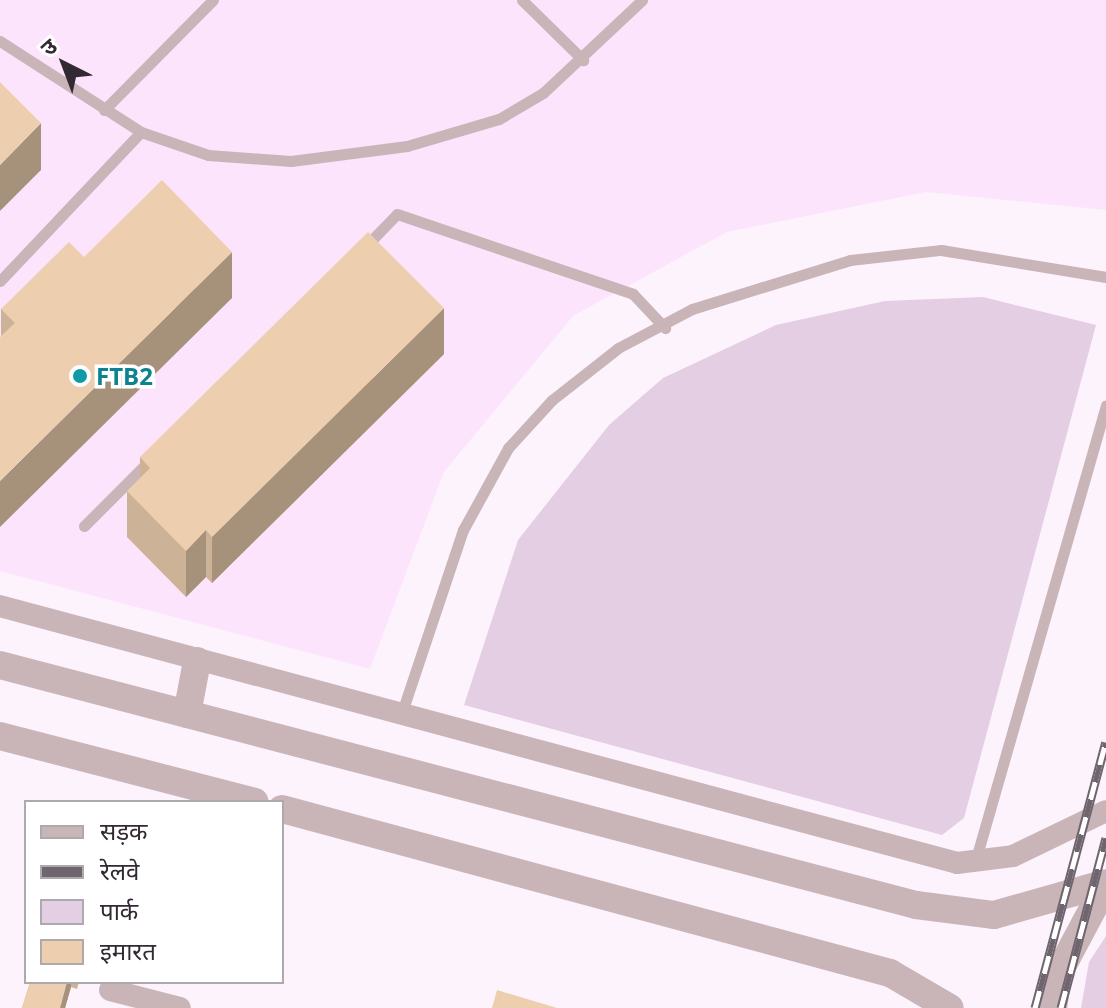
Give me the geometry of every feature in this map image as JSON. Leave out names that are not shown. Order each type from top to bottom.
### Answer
[{"type":"street","points":[[0,606],[197,661],[975,863],[1013,856],[1106,811]]},
{"type":"street","points":[[187,714],[197,661]]},
{"type":"street","points":[[0,665],[952,912],[994,915],[1106,883]]},
{"type":"street","points":[[0,736],[247,800]]},
{"type":"street","points":[[284,810],[890,973],[943,1006]]},
{"type":"street","points":[[1053,1008],[1058,974],[1106,883]]},
{"type":"street","points":[[109,993],[180,1008]]},
{"type":"lane","points":[[104,110],[213,0]]},
{"type":"lane","points":[[522,0],[583,60]]},
{"type":"lane","points":[[0,41],[141,132],[249,161],[407,146],[499,119],[583,60],[642,0]]},
{"type":"lane","points":[[0,281],[141,132]]},
{"type":"lane","points":[[352,259],[397,214],[633,294],[664,326]]},
{"type":"lane","points":[[402,712],[463,530],[508,448],[552,400],[618,348],[774,278],[941,250],[1106,277]]},
{"type":"lane","points":[[975,863],[1106,405]]},
{"type":"lane","points":[[84,526],[162,448]]},
{"type":"shaded area","points":[[0,0],[1106,0],[1106,210],[926,192],[727,232],[573,316],[444,472],[370,669],[0,571]]},
{"type":"green space","points":[[983,297],[1096,325],[964,818],[942,835],[464,705],[518,540],[609,425],[663,378],[776,325],[885,301]]},
{"type":"green space","points":[[1106,936],[1106,1008],[1081,1008],[1089,962]]},
{"type":"building","points":[[0,82],[41,123],[0,165]]},
{"type":"building","name":"FTB2","points":[[162,180],[232,252],[0,481],[0,337],[15,323],[1,309],[69,242],[84,257]]},
{"type":"building","points":[[368,232],[444,308],[212,537],[206,530],[186,551],[127,491],[150,468],[140,457]]},
{"type":"building","points":[[29,984],[66,984],[60,1008],[22,1008]]},
{"type":"building","points":[[497,990],[557,1008],[492,1008]]},
{"type":"railway","points":[[1035,1008],[1106,742]]},
{"type":"railway","points":[[1061,1008],[1106,838]]},
{"type":"place","name":"FTB2","points":[[80,376]]}]
